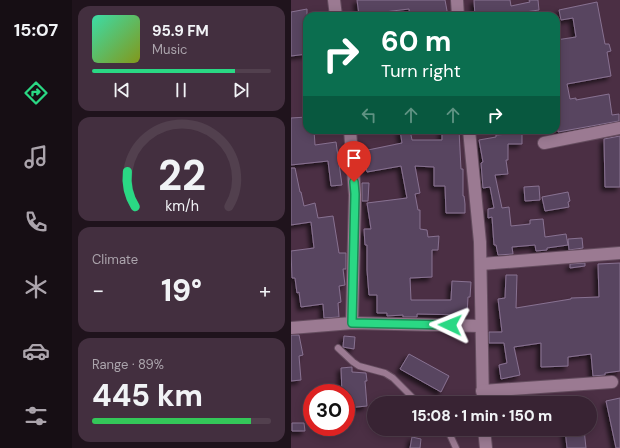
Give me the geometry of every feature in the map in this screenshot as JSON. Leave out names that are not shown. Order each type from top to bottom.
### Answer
[{"type":"street","points":[[334,0],[336,12]]},
{"type":"street","points":[[457,0],[458,12]]},
{"type":"street","points":[[544,142],[620,128]]},
{"type":"street","points":[[350,134],[355,194],[352,323]]},
{"type":"street","points":[[469,134],[481,264],[482,396]]},
{"type":"street","points":[[481,264],[620,253]]},
{"type":"street","points":[[291,328],[352,323],[481,326]]},
{"type":"street","points":[[491,396],[613,382]]},
{"type":"street","points":[[485,436],[486,448]]},
{"type":"lane","points":[[338,348],[359,366],[385,373],[393,378],[411,396]]},
{"type":"lane","points":[[450,436],[456,448]]},
{"type":"building","points":[[357,0],[445,0],[447,12],[409,12],[409,9],[384,12],[359,12]]},
{"type":"building","points":[[474,0],[510,0],[511,6],[530,2],[529,0],[538,0],[539,10],[525,12],[475,12]]},
{"type":"building","points":[[597,2],[605,44],[609,44],[611,51],[607,52],[611,76],[567,84],[570,99],[576,98],[576,100],[609,94],[612,115],[619,114],[619,121],[560,132],[560,39],[576,37],[573,18],[561,20],[559,10]]},
{"type":"building","points":[[307,9],[307,12],[303,12],[303,54],[291,56],[291,12]]},
{"type":"building","points":[[303,117],[303,134],[314,134],[315,145],[336,142],[342,185],[331,186],[328,161],[291,165],[291,118]]},
{"type":"building","points":[[401,134],[411,134],[412,140],[442,140],[442,134],[459,134],[461,169],[463,169],[463,196],[465,213],[446,213],[445,186],[434,186],[434,167],[415,166],[420,193],[415,194],[418,210],[420,210],[420,229],[427,230],[428,237],[439,236],[438,250],[432,250],[432,277],[410,278],[411,300],[451,300],[452,281],[471,282],[467,315],[417,314],[417,317],[403,317],[403,315],[387,316],[387,313],[377,313],[377,295],[369,295],[367,245],[365,245],[364,229],[371,229],[367,203],[407,198],[401,166],[367,172],[363,151],[402,143]]},
{"type":"building","points":[[522,134],[522,144],[508,144],[508,160],[506,160],[508,174],[495,175],[502,208],[509,207],[511,226],[530,224],[530,220],[543,219],[545,237],[566,234],[568,245],[536,251],[535,245],[512,247],[513,254],[498,255],[496,245],[494,245],[492,217],[488,218],[488,209],[494,208],[490,187],[483,188],[481,163],[483,162],[479,140],[496,137],[496,135]]},
{"type":"building","points":[[620,136],[620,187],[605,187],[604,139]]},
{"type":"building","points":[[291,168],[295,168],[304,206],[315,203],[318,218],[333,216],[339,253],[346,253],[346,269],[343,269],[345,285],[339,286],[341,302],[338,303],[339,317],[324,318],[323,304],[301,307],[295,278],[292,278],[291,251],[314,248],[311,222],[291,225]]},
{"type":"building","points":[[362,183],[369,183],[368,201],[362,201]]},
{"type":"building","points":[[539,186],[540,200],[525,201],[524,187]]},
{"type":"building","points":[[568,192],[570,201],[568,202],[569,207],[545,211],[542,197]]},
{"type":"building","points":[[582,238],[583,248],[569,250],[568,239]]},
{"type":"building","points":[[585,263],[585,266],[570,268],[570,264]]},
{"type":"building","points":[[620,263],[620,371],[605,373],[605,375],[593,376],[591,354],[568,357],[568,366],[541,367],[541,343],[514,347],[520,375],[501,379],[499,365],[507,363],[504,343],[489,343],[489,332],[502,332],[498,299],[505,298],[506,275],[517,275],[516,308],[571,298],[599,297],[598,264]]},
{"type":"building","points":[[291,335],[299,335],[303,355],[299,356],[301,380],[291,381]]},
{"type":"building","points":[[344,336],[355,337],[354,349],[343,347]]},
{"type":"building","points":[[409,354],[449,376],[441,392],[400,369]]},
{"type":"building","points":[[352,367],[352,372],[366,373],[367,381],[365,381],[367,406],[355,407],[355,384],[342,384],[341,368]]},
{"type":"building","points":[[620,398],[620,448],[616,448],[606,401]]},
{"type":"building","points":[[292,423],[303,423],[303,431],[292,431]]},
{"type":"building","points":[[566,436],[585,436],[586,448],[567,448]]},
{"type":"building","points":[[412,437],[421,439],[420,448],[410,448]]},
{"type":"route","points":[[354,182],[352,323],[450,325]]}]
